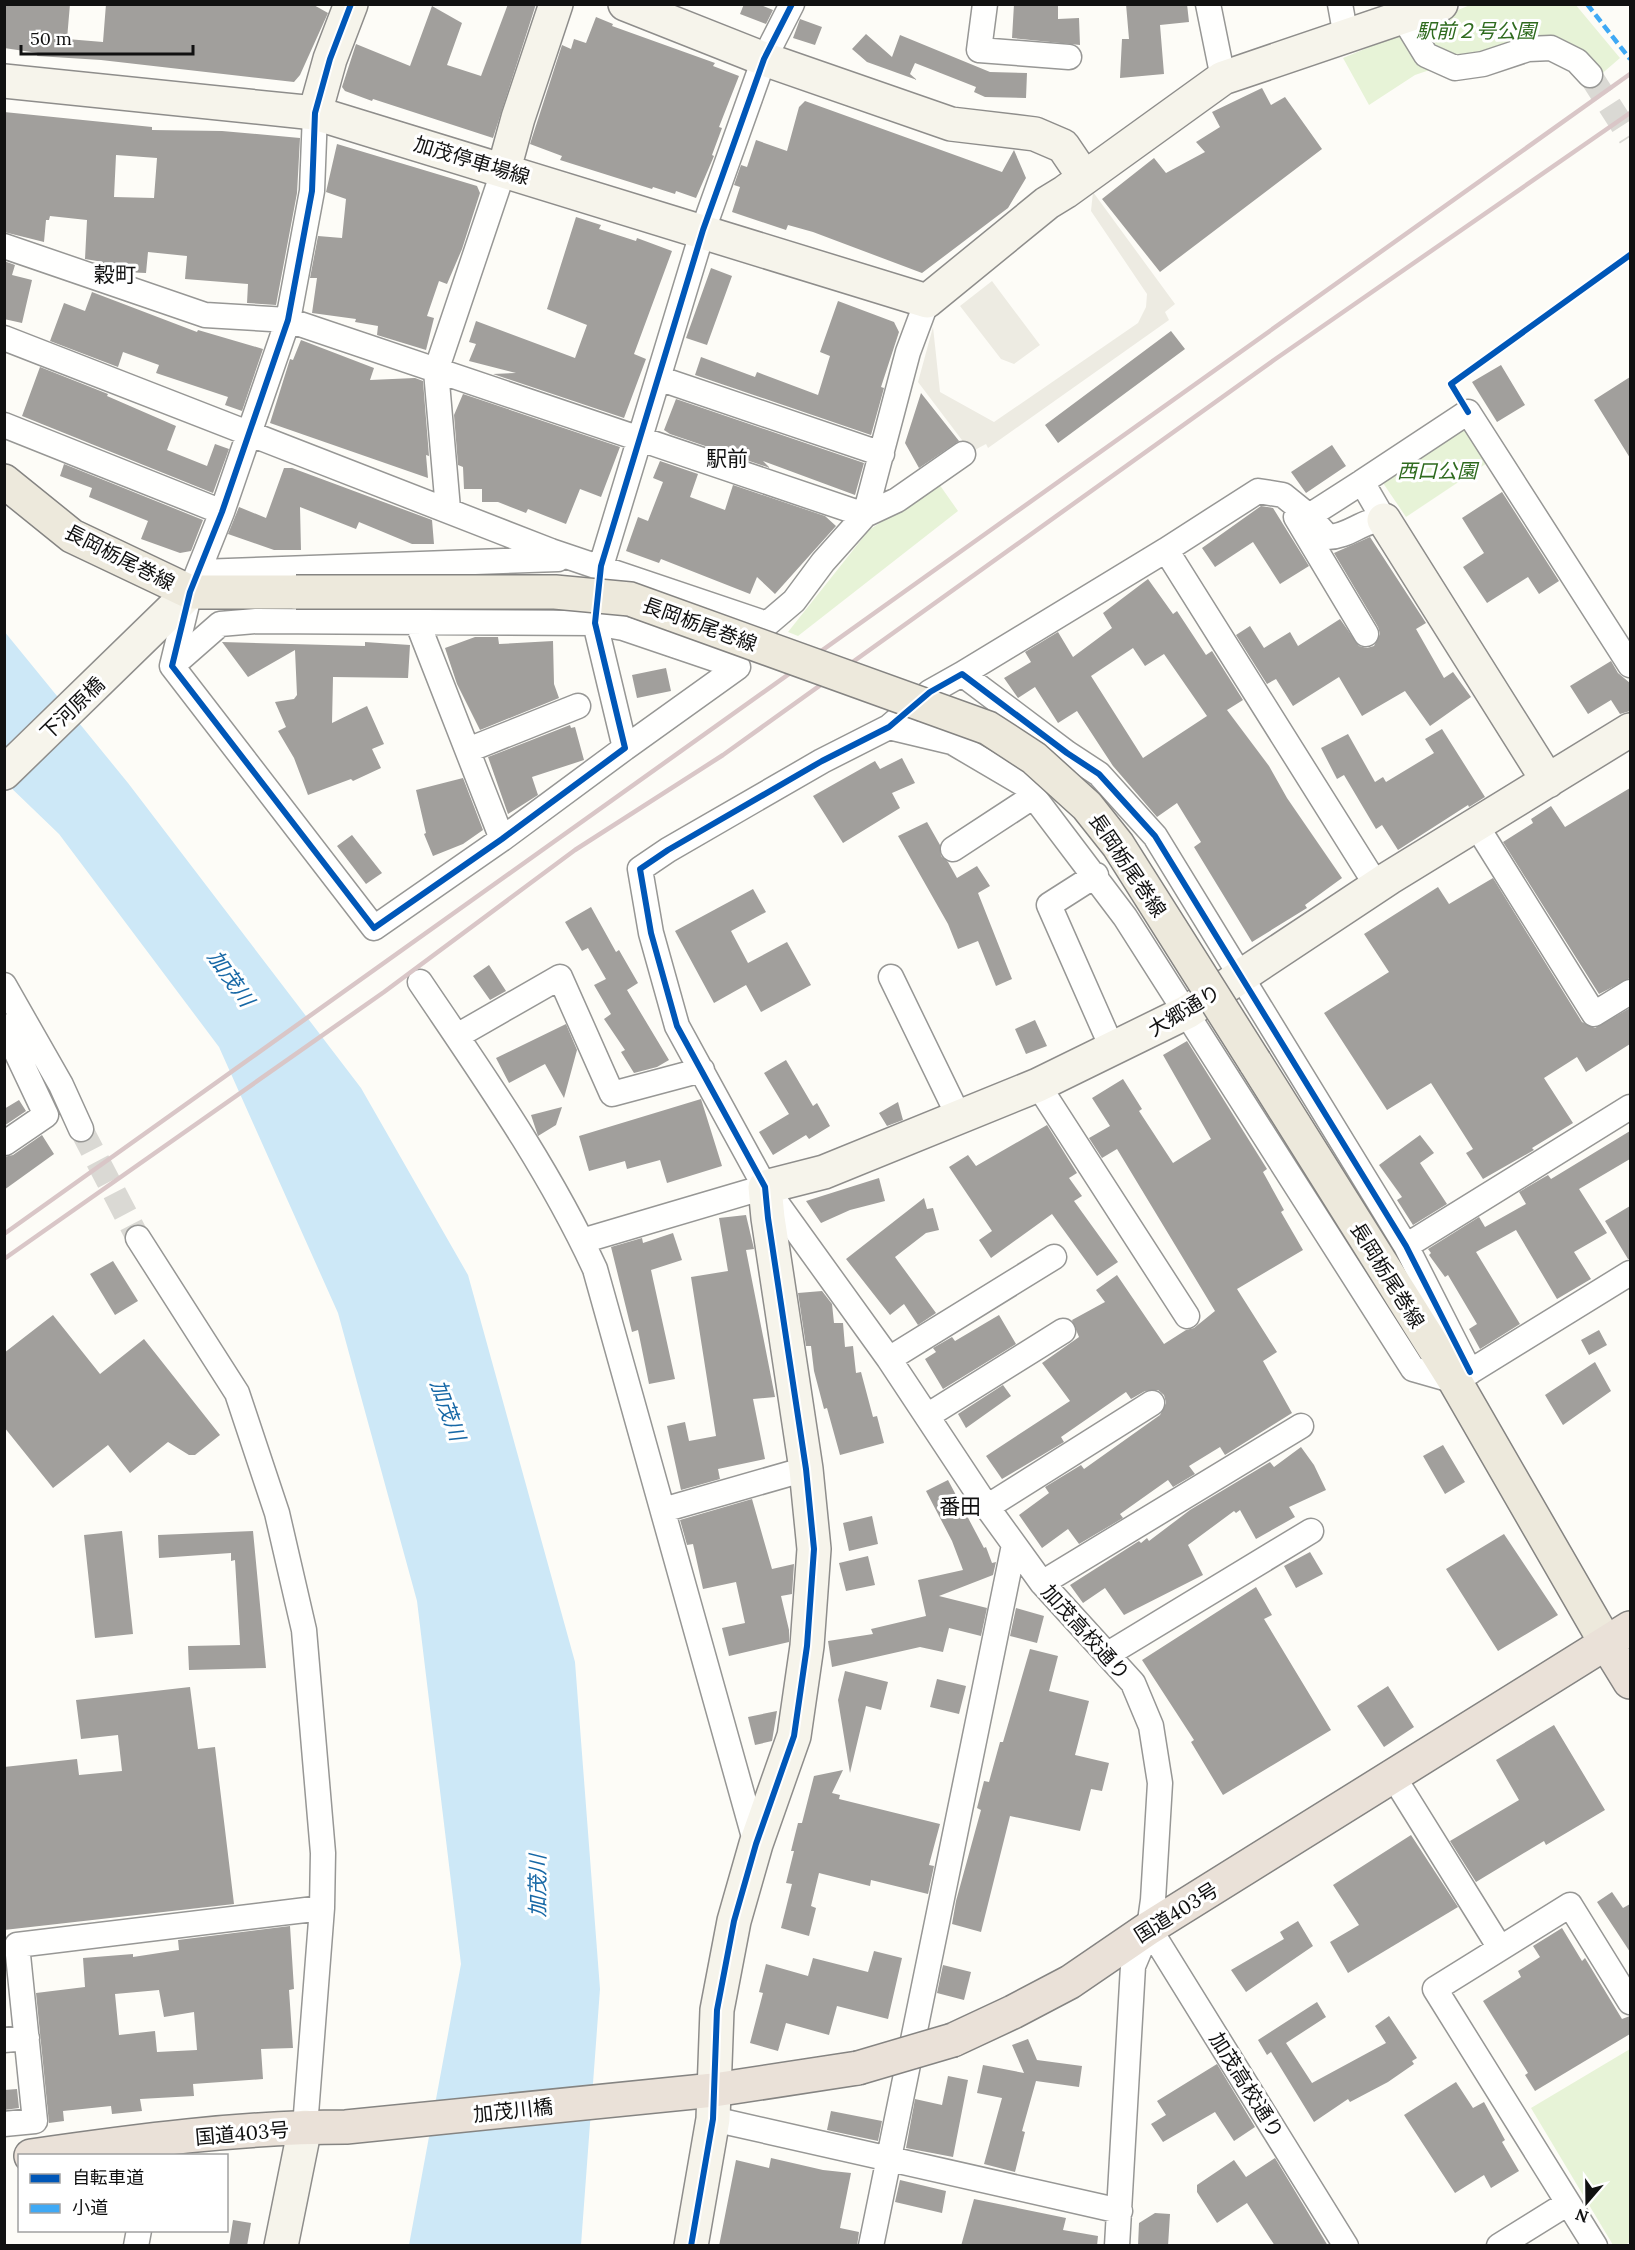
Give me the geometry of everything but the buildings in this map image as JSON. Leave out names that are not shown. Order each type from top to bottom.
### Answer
[{"type":"highway","points":[[1618,1635],[1630,1682]]},
{"type":"highway","name":"国道403号","points":[[681,2093],[714,2105],[858,2068],[953,2040],[1014,2012],[1070,1982],[1149,1928],[1618,1635]]},
{"type":"highway","name":"加茂川橋","points":[[346,2127],[681,2093]]},
{"type":"highway","name":"国道403号","points":[[62,2154],[153,2148],[305,2127],[346,2127]]},
{"type":"main road","name":"長岡栃尾巻線","points":[[4,481],[72,536],[195,582],[296,592],[555,592],[630,599],[988,728],[1034,758],[1087,806],[1118,845],[1255,1062],[1462,1376],[1618,1635]]},
{"type":"street","points":[[172,666],[195,582],[222,512],[288,320],[312,191],[315,113],[330,59],[351,4]]},
{"type":"street","points":[[448,509],[436,371],[504,169],[518,118],[556,4]]},
{"type":"street","points":[[626,748],[595,623],[601,566],[703,230],[764,59],[792,4]]},
{"type":"street","points":[[985,4],[979,50],[1069,57]]},
{"type":"street","points":[[1208,4],[1223,78]]},
{"type":"street","points":[[1340,4],[1346,38]]},
{"type":"street","points":[[865,515],[908,352],[927,301],[1047,202],[1223,78],[1404,19],[1441,4]]},
{"type":"street","points":[[629,5],[764,59],[951,124],[1035,134],[1063,147],[1084,177]]},
{"type":"street","points":[[1404,19],[1426,55],[1455,68],[1483,64],[1528,49],[1551,48],[1577,62],[1590,75]]},
{"type":"street","name":"加茂停車場線","points":[[4,81],[315,113],[703,230],[927,301]]},
{"type":"street","points":[[4,246],[205,315],[288,320],[865,515]]},
{"type":"street","points":[[4,338],[572,558],[768,624],[794,601],[823,562],[865,515],[897,500],[963,454]]},
{"type":"street","points":[[658,378],[882,454]]},
{"type":"street","points":[[1309,516],[1468,412],[1630,665]]},
{"type":"street","points":[[4,425],[222,512]]},
{"type":"street","points":[[1362,482],[1548,781]]},
{"type":"street","points":[[889,727],[930,692],[1166,550],[1258,491],[1283,495],[1309,516],[1328,537],[1340,537],[1372,519],[1384,520]]},
{"type":"street","points":[[1283,495],[1366,634]]},
{"type":"street","points":[[1166,550],[1377,886]]},
{"type":"street","points":[[195,582],[449,561],[572,558]]},
{"type":"street","name":"下河原橋","points":[[4,773],[140,644],[195,582]]},
{"type":"street","points":[[256,621],[418,624],[595,623],[623,628],[738,667],[502,839],[374,928],[172,666],[220,624],[256,621]]},
{"type":"street","points":[[418,624],[502,839]]},
{"type":"street","points":[[962,674],[1067,753],[1099,774],[1155,836],[1406,1246],[1462,1376]]},
{"type":"street","points":[[468,750],[578,705]]},
{"type":"street","points":[[889,727],[952,742],[1025,784],[1096,875],[1187,1012],[1413,1369],[1462,1376],[1630,1273]]},
{"type":"street","name":"加茂高校通り","points":[[889,727],[822,761],[668,850],[640,869],[651,933],[664,986],[677,1026],[765,1187],[889,1359],[987,1506],[1042,1583],[1133,1683],[1151,1726],[1160,1783],[1153,1900],[1149,1928],[1346,2246]]},
{"type":"street","name":"大郷通り","points":[[765,1187],[824,1172],[959,1118],[1038,1085],[1187,1012],[1377,886],[1630,730]]},
{"type":"street","points":[[953,849],[1034,796]]},
{"type":"street","points":[[1476,825],[1594,1014],[1630,992]]},
{"type":"street","points":[[1096,875],[1049,905],[1113,1050]]},
{"type":"street","points":[[891,976],[959,1118]]},
{"type":"street","points":[[457,1036],[560,977],[612,1094],[702,1070]]},
{"type":"street","points":[[420,982],[497,1095],[582,1241],[595,1269],[756,1844]]},
{"type":"street","points":[[4,985],[61,1085],[81,1129]]},
{"type":"street","points":[[4,1026],[46,1114],[5,1143]]},
{"type":"street","points":[[1038,1085],[1187,1316]]},
{"type":"street","points":[[1406,1246],[1630,1107]]},
{"type":"street","points":[[582,1241],[765,1187],[806,1469],[814,1549],[807,1646],[794,1736],[756,1844],[734,1921],[717,2010],[714,2105],[691,2246]]},
{"type":"street","points":[[138,1238],[237,1393],[277,1513],[304,1630],[322,1853],[322,1908],[305,2127],[281,2246]]},
{"type":"street","points":[[889,1359],[1054,1257]]},
{"type":"street","points":[[927,1416],[1063,1331]]},
{"type":"street","points":[[987,1506],[1152,1403]]},
{"type":"street","points":[[1042,1583],[1301,1426]]},
{"type":"street","points":[[663,1510],[806,1469]]},
{"type":"street","points":[[1108,1654],[1311,1530]]},
{"type":"street","points":[[871,2246],[1014,1545]]},
{"type":"street","points":[[1393,1776],[1500,1948]]},
{"type":"street","points":[[1595,2246],[1435,1989],[1570,1905],[1630,2002]]},
{"type":"street","points":[[4,2124],[35,2121],[16,2039],[17,1945],[322,1908]]},
{"type":"street","points":[[1117,2246],[1133,1966],[1149,1928]]},
{"type":"street","points":[[714,2105],[888,2160],[1120,2211]]},
{"type":"street","points":[[1499,2246],[1568,2203]]},
{"type":"green space","name":"駅前２号公園","points":[[1575,4],[1620,58],[1598,77],[1562,46],[1465,58],[1415,75],[1369,105],[1343,58],[1470,5]]},
{"type":"green space","name":"西口公園","points":[[1469,422],[1493,459],[1406,517],[1381,480]]},
{"type":"green space","points":[[939,484],[958,511],[798,636],[788,632],[869,530]]},
{"type":"green space","points":[[1630,2049],[1630,2242],[1625,2245],[1613,2245],[1531,2108]]},
{"type":"shaded area","points":[[1093,192],[1175,304],[1165,312],[1169,320],[988,448],[986,444],[971,452],[918,382],[933,327],[940,392],[994,422],[1138,323],[1146,307],[1147,294],[1091,211]]},
{"type":"shaded area","points":[[992,281],[1040,345],[1014,364],[1001,359],[960,306]]},
{"type":"water","name":"加茂川","points":[[4,631],[128,783],[361,1088],[468,1275],[575,1662],[600,1989],[581,2245],[409,2245],[461,1964],[417,1601],[338,1313],[219,1047],[59,834],[5,782]]},
{"type":"tunnel","points":[[1590,75],[1630,137]]},
{"type":"tunnel","points":[[81,1129],[138,1238]]},
{"type":"railway","points":[[4,1234],[1630,74]]},
{"type":"railway","points":[[4,1259],[384,992],[575,850],[723,755],[1274,360],[1630,113]]},
{"type":"marked path","points":[[1587,4],[1630,59]]},
{"type":"cycle path","points":[[351,4],[330,59],[315,113],[312,191],[288,320],[222,512],[190,592],[172,666],[374,928],[502,839],[625,748],[595,623],[601,566],[703,230],[764,59],[792,4]]},
{"type":"cycle path","points":[[1468,412],[1451,384],[1630,255]]},
{"type":"cycle path","points":[[691,2246],[713,2119],[717,2010],[734,1921],[756,1844],[794,1736],[807,1646],[814,1549],[806,1469],[765,1187],[677,1026],[651,933],[640,869],[668,850],[822,761],[889,727],[930,692],[962,674],[1067,753],[1099,774],[1155,836],[1406,1246],[1470,1372]]},
{"type":"district","name":"穀町","points":[[115,274]]},
{"type":"district","name":"駅前","points":[[727,458]]},
{"type":"district","name":"番田","points":[[960,1506]]}]
